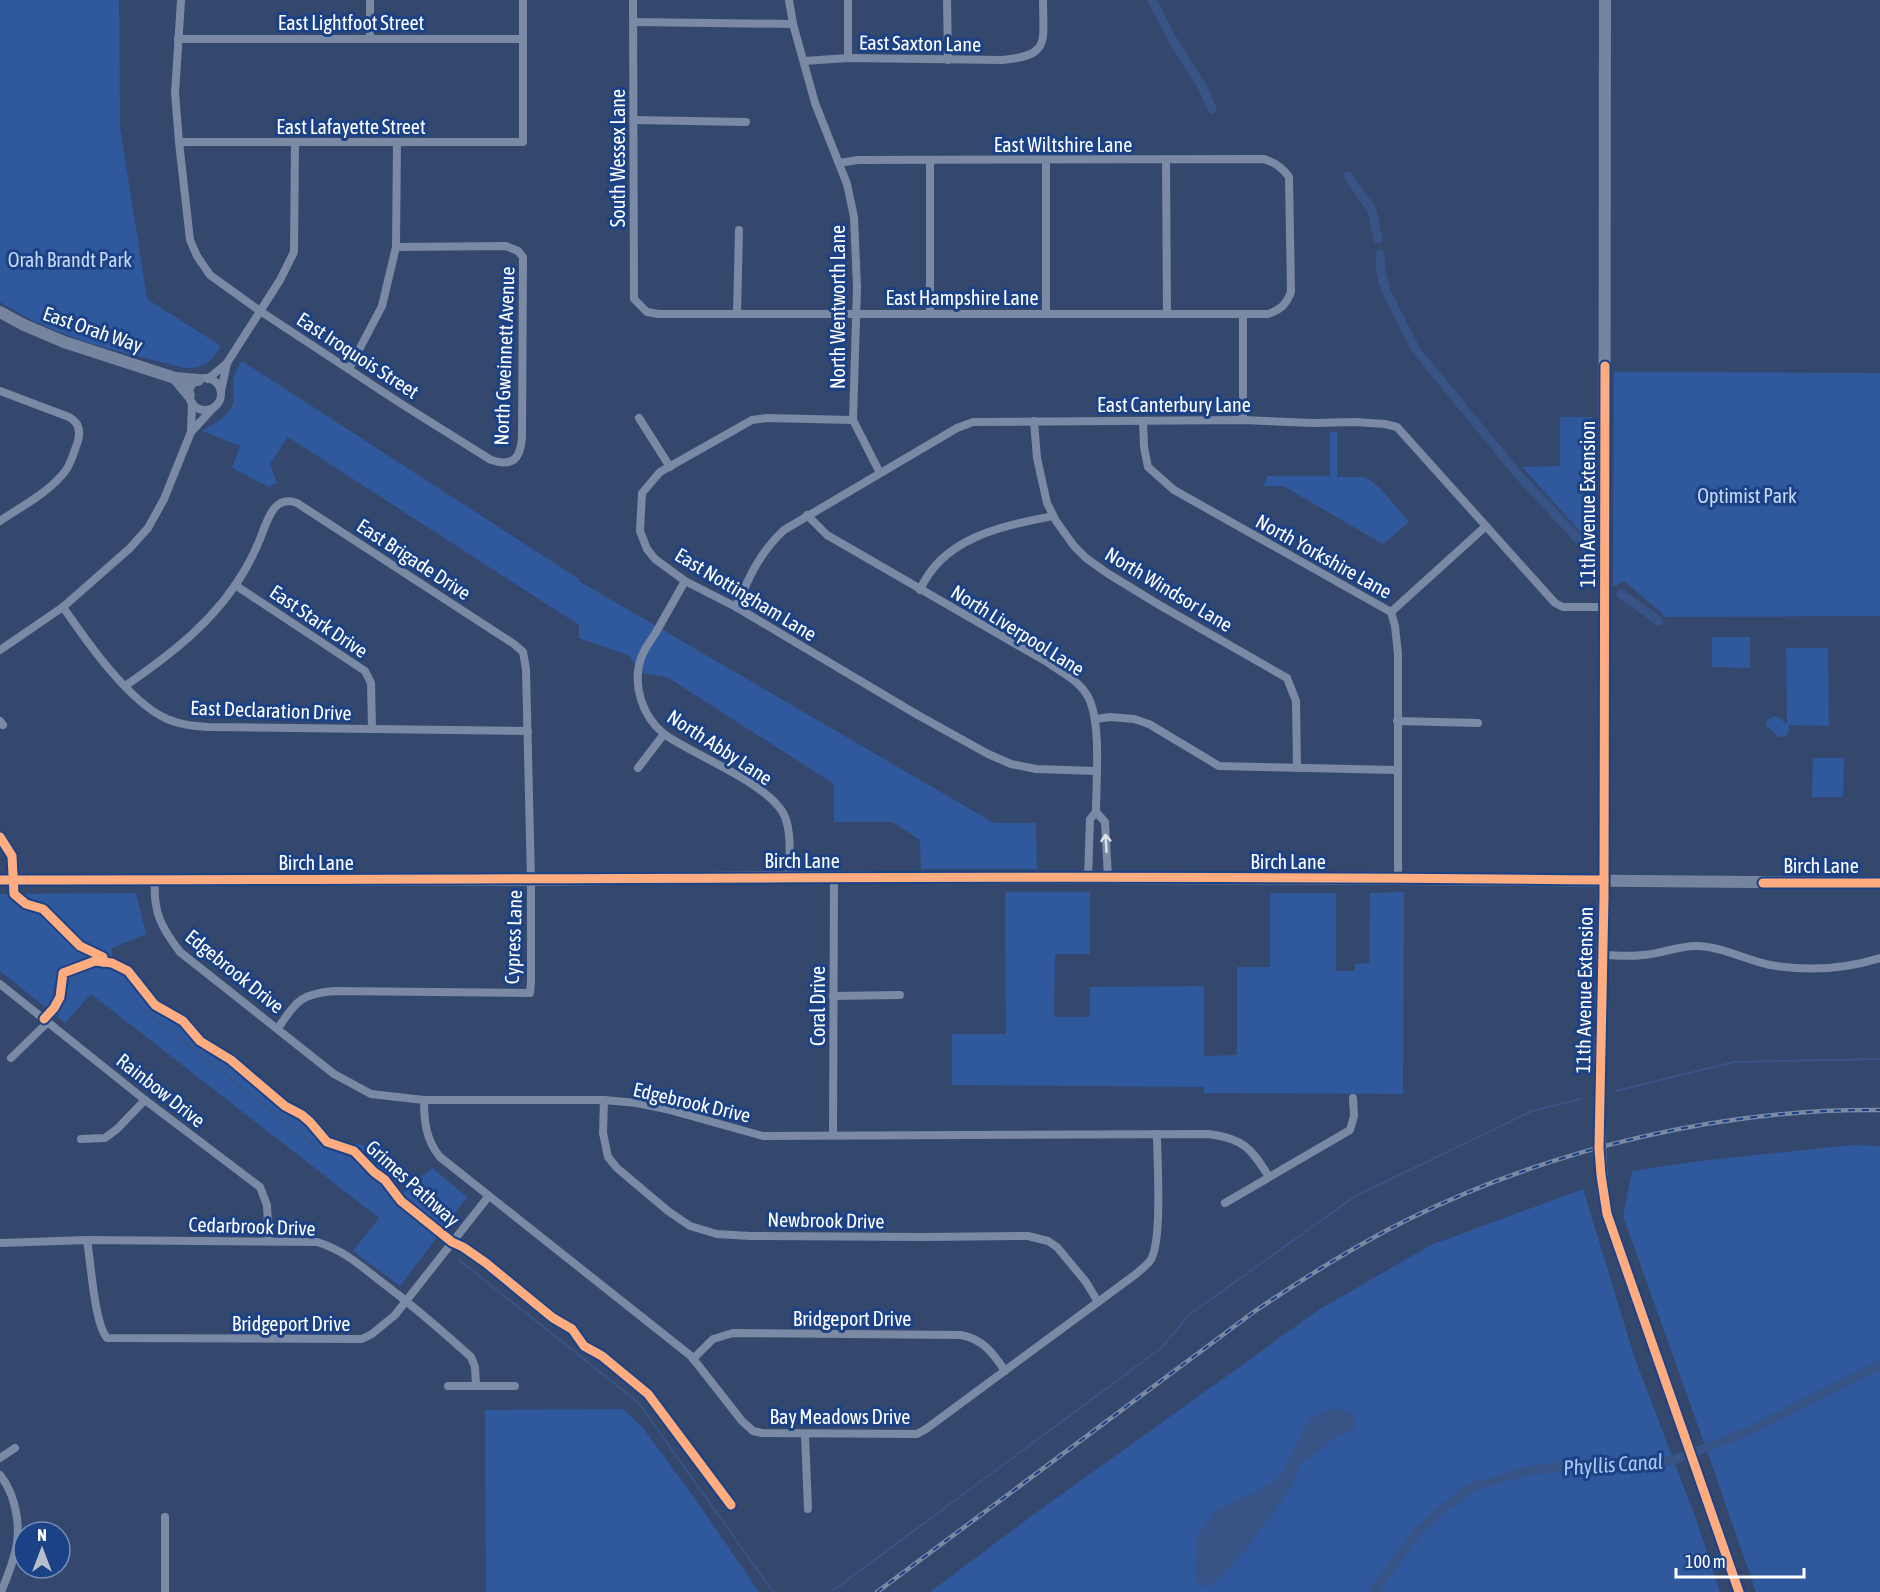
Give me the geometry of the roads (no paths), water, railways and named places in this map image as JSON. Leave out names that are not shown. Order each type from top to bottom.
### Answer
[{"type":"street","points":[[178,142],[175,93],[181,0]]},
{"type":"street","points":[[370,0],[370,39]]},
{"type":"street","points":[[523,0],[523,39]]},
{"type":"street","name":"South Wessex Lane","points":[[633,0],[634,299],[645,310]]},
{"type":"street","name":"North Wentworth Lane","points":[[789,0],[793,24],[815,103],[847,184],[854,217],[856,314],[853,420],[880,473]]},
{"type":"street","points":[[848,0],[848,58]]},
{"type":"street","points":[[947,0],[948,60]]},
{"type":"street","name":"East Saxton Lane","points":[[804,61],[848,58],[948,60],[1024,58],[1035,53],[1041,45],[1043,0]]},
{"type":"street","name":"11th Avenue Extension","points":[[1605,0],[1604,880],[1599,1148],[1607,1214],[1738,1592]]},
{"type":"street","points":[[634,22],[793,24]]},
{"type":"street","name":"East Lightfoot Street","points":[[178,39],[523,39]]},
{"type":"street","name":"East Lafayette Street","points":[[178,142],[523,142],[523,39]]},
{"type":"street","points":[[634,120],[746,122]]},
{"type":"street","name":"East Iroquois Street","points":[[178,142],[190,240],[197,256],[210,275],[260,311],[491,460],[503,464],[512,462]]},
{"type":"street","points":[[0,650],[63,607],[129,549],[148,528],[164,499],[191,432],[220,401],[227,363],[280,280],[294,252],[295,142]]},
{"type":"street","points":[[349,369],[382,306],[396,247],[397,142]]},
{"type":"street","name":"East Wiltshire Lane","points":[[839,163],[858,160],[1263,159],[1274,163],[1289,177],[1291,292],[1279,310]]},
{"type":"street","points":[[930,160],[930,314]]},
{"type":"street","points":[[1046,160],[1046,314]]},
{"type":"street","points":[[1166,160],[1167,314]]},
{"type":"street","points":[[737,314],[739,230]]},
{"type":"street","name":"North Gweinnett Avenue","points":[[396,247],[506,246],[518,251],[523,257],[522,438],[521,452],[512,462]]},
{"type":"street","name":"East Hampshire Lane","points":[[645,310],[658,314],[1268,314],[1279,310]]},
{"type":"street","name":"East Orah Way","points":[[0,312],[64,342],[175,378],[203,379]]},
{"type":"street","points":[[1243,314],[1243,420]]},
{"type":"street","points":[[191,432],[192,386],[227,363]]},
{"type":"street","points":[[175,378],[199,409],[213,408]]},
{"type":"street","points":[[203,379],[216,383],[221,391]]},
{"type":"street","points":[[0,392],[69,417],[79,426],[78,441],[67,469],[52,485],[0,521]]},
{"type":"street","points":[[639,418],[670,466]]},
{"type":"street","name":"East Nottingham Lane","points":[[853,420],[767,418],[752,420],[660,472],[642,493],[640,531],[647,549],[655,559],[686,581],[736,607],[988,754],[1011,764],[1036,769],[1096,771]]},
{"type":"street","name":"East Canterbury Lane","points":[[736,607],[750,575],[770,543],[784,530],[957,429],[973,422],[1243,420],[1355,422],[1397,427],[1555,603],[1563,607],[1604,607]]},
{"type":"street","name":"North Windsor Lane","points":[[1034,421],[1037,458],[1047,503],[1053,516],[1074,546],[1107,573],[1287,678],[1296,701],[1297,768]]},
{"type":"street","name":"North Yorkshire Lane","points":[[1143,421],[1144,447],[1148,467],[1174,490],[1391,612],[1398,654],[1398,879]]},
{"type":"street","name":"East Brigade Drive","points":[[235,585],[260,541],[271,511],[283,502],[297,503],[523,652]]},
{"type":"street","name":"North Liverpool Lane","points":[[807,515],[827,535],[1047,662],[1075,681],[1087,694],[1096,719],[1096,812],[1090,819],[1088,878]]},
{"type":"street","points":[[920,590],[937,563],[961,545],[983,533],[1053,516]]},
{"type":"street","points":[[1391,612],[1486,526]]},
{"type":"street","name":"North Abby Lane","points":[[686,581],[642,656],[638,671],[638,690],[642,705],[664,734],[756,787],[781,809],[786,818],[788,831],[789,877]]},
{"type":"street","points":[[125,686],[202,627],[235,585]]},
{"type":"street","name":"East Stark Drive","points":[[235,585],[365,671],[371,683],[372,729]]},
{"type":"street","name":"East Declaration Drive","points":[[63,607],[108,668],[125,686],[153,711],[185,725],[208,728],[528,731]]},
{"type":"street","name":"Cypress Lane","points":[[278,1028],[304,997],[318,992],[530,993],[531,880],[528,731],[526,669],[523,652]]},
{"type":"street","points":[[1096,719],[1110,717],[1134,719],[1149,724],[1219,766],[1397,770]]},
{"type":"street","points":[[1397,721],[1478,723]]},
{"type":"street","points":[[638,768],[664,734]]},
{"type":"street","name":"North Liverpool Lane","points":[[1096,812],[1105,822],[1108,878]]},
{"type":"street","name":"Birch Lane","points":[[0,880],[531,880],[789,877],[1880,883]]},
{"type":"street","name":"Coral Drive","points":[[833,1135],[834,878]]},
{"type":"street","name":"Edgebrook Drive","points":[[155,880],[154,897],[159,918],[165,932],[180,952],[334,1074],[371,1094],[424,1100],[604,1100],[637,1103],[763,1136],[1209,1134],[1234,1138],[1245,1145],[1269,1176]]},
{"type":"street","points":[[1602,955],[1642,956],[1697,946],[1770,964],[1812,968],[1840,967],[1880,958]]},
{"type":"street","name":"Rainbow Drive","points":[[0,984],[145,1100],[260,1187],[267,1205],[269,1241]]},
{"type":"street","points":[[833,996],[900,995]]},
{"type":"street","points":[[10,1058],[48,1022]]},
{"type":"street","points":[[1225,1203],[1350,1130],[1354,1116],[1353,1098]]},
{"type":"street","points":[[81,1139],[105,1138],[145,1100]]},
{"type":"street","name":"Bay Meadows Drive","points":[[424,1100],[427,1134],[432,1147],[440,1157],[693,1359],[742,1421],[753,1431],[762,1433],[917,1434],[1136,1274],[1150,1261],[1154,1250],[1157,1215],[1156,1134]]},
{"type":"street","name":"Newbrook Drive","points":[[604,1100],[603,1132],[608,1157],[617,1168],[668,1211],[690,1226],[717,1234],[750,1236],[924,1238],[1028,1236],[1048,1241],[1058,1247],[1086,1282],[1098,1302]]},
{"type":"street","name":"Bridgeport Drive","points":[[87,1240],[99,1319],[107,1338],[362,1339],[372,1334],[395,1315],[488,1197]]},
{"type":"street","name":"Cedarbrook Drive","points":[[0,1244],[87,1240],[317,1242],[348,1256],[407,1300],[471,1357],[475,1367],[476,1386]]},
{"type":"street","name":"Bridgeport Drive","points":[[693,1359],[713,1339],[733,1333],[961,1335],[972,1337],[989,1348],[1005,1371]]},
{"type":"street","points":[[448,1386],[515,1386]]},
{"type":"street","points":[[805,1434],[808,1509]]},
{"type":"street","points":[[0,1458],[15,1448]]},
{"type":"street","points":[[0,1475],[16,1509],[18,1533],[15,1556],[1,1592]]},
{"type":"street","points":[[165,1517],[165,1592]]},
{"type":"waterway","points":[[1152,0],[1172,39],[1203,88],[1212,109]]},
{"type":"waterway","points":[[1348,176],[1372,210],[1378,239]]},
{"type":"waterway","points":[[1380,254],[1381,272],[1386,291],[1416,350],[1517,473],[1589,551]]},
{"type":"waterway","points":[[1621,594],[1659,621]]},
{"type":"waterway","points":[[137,1004],[319,1149]]},
{"type":"waterway","points":[[1616,1091],[1734,1062],[1880,1059]]},
{"type":"waterway","points":[[831,1592],[1160,1349],[1189,1315],[1354,1197],[1532,1111],[1581,1099]]},
{"type":"waterway","points":[[459,1260],[638,1402],[773,1592]]},
{"type":"waterway","name":"Phyllis Canal","points":[[1373,1592],[1417,1533],[1441,1510],[1472,1487],[1527,1471],[1596,1463],[1671,1461],[1747,1432],[1880,1365]]},
{"type":"railway","points":[[877,1592],[1255,1311],[1332,1262],[1411,1218],[1465,1193],[1521,1172],[1640,1137],[1761,1116],[1821,1111],[1880,1110]]},
{"type":"park label","name":"Orah Brandt Park","points":[[70,259]]},
{"type":"park label","name":"Optimist Park","points":[[1747,495]]}]
